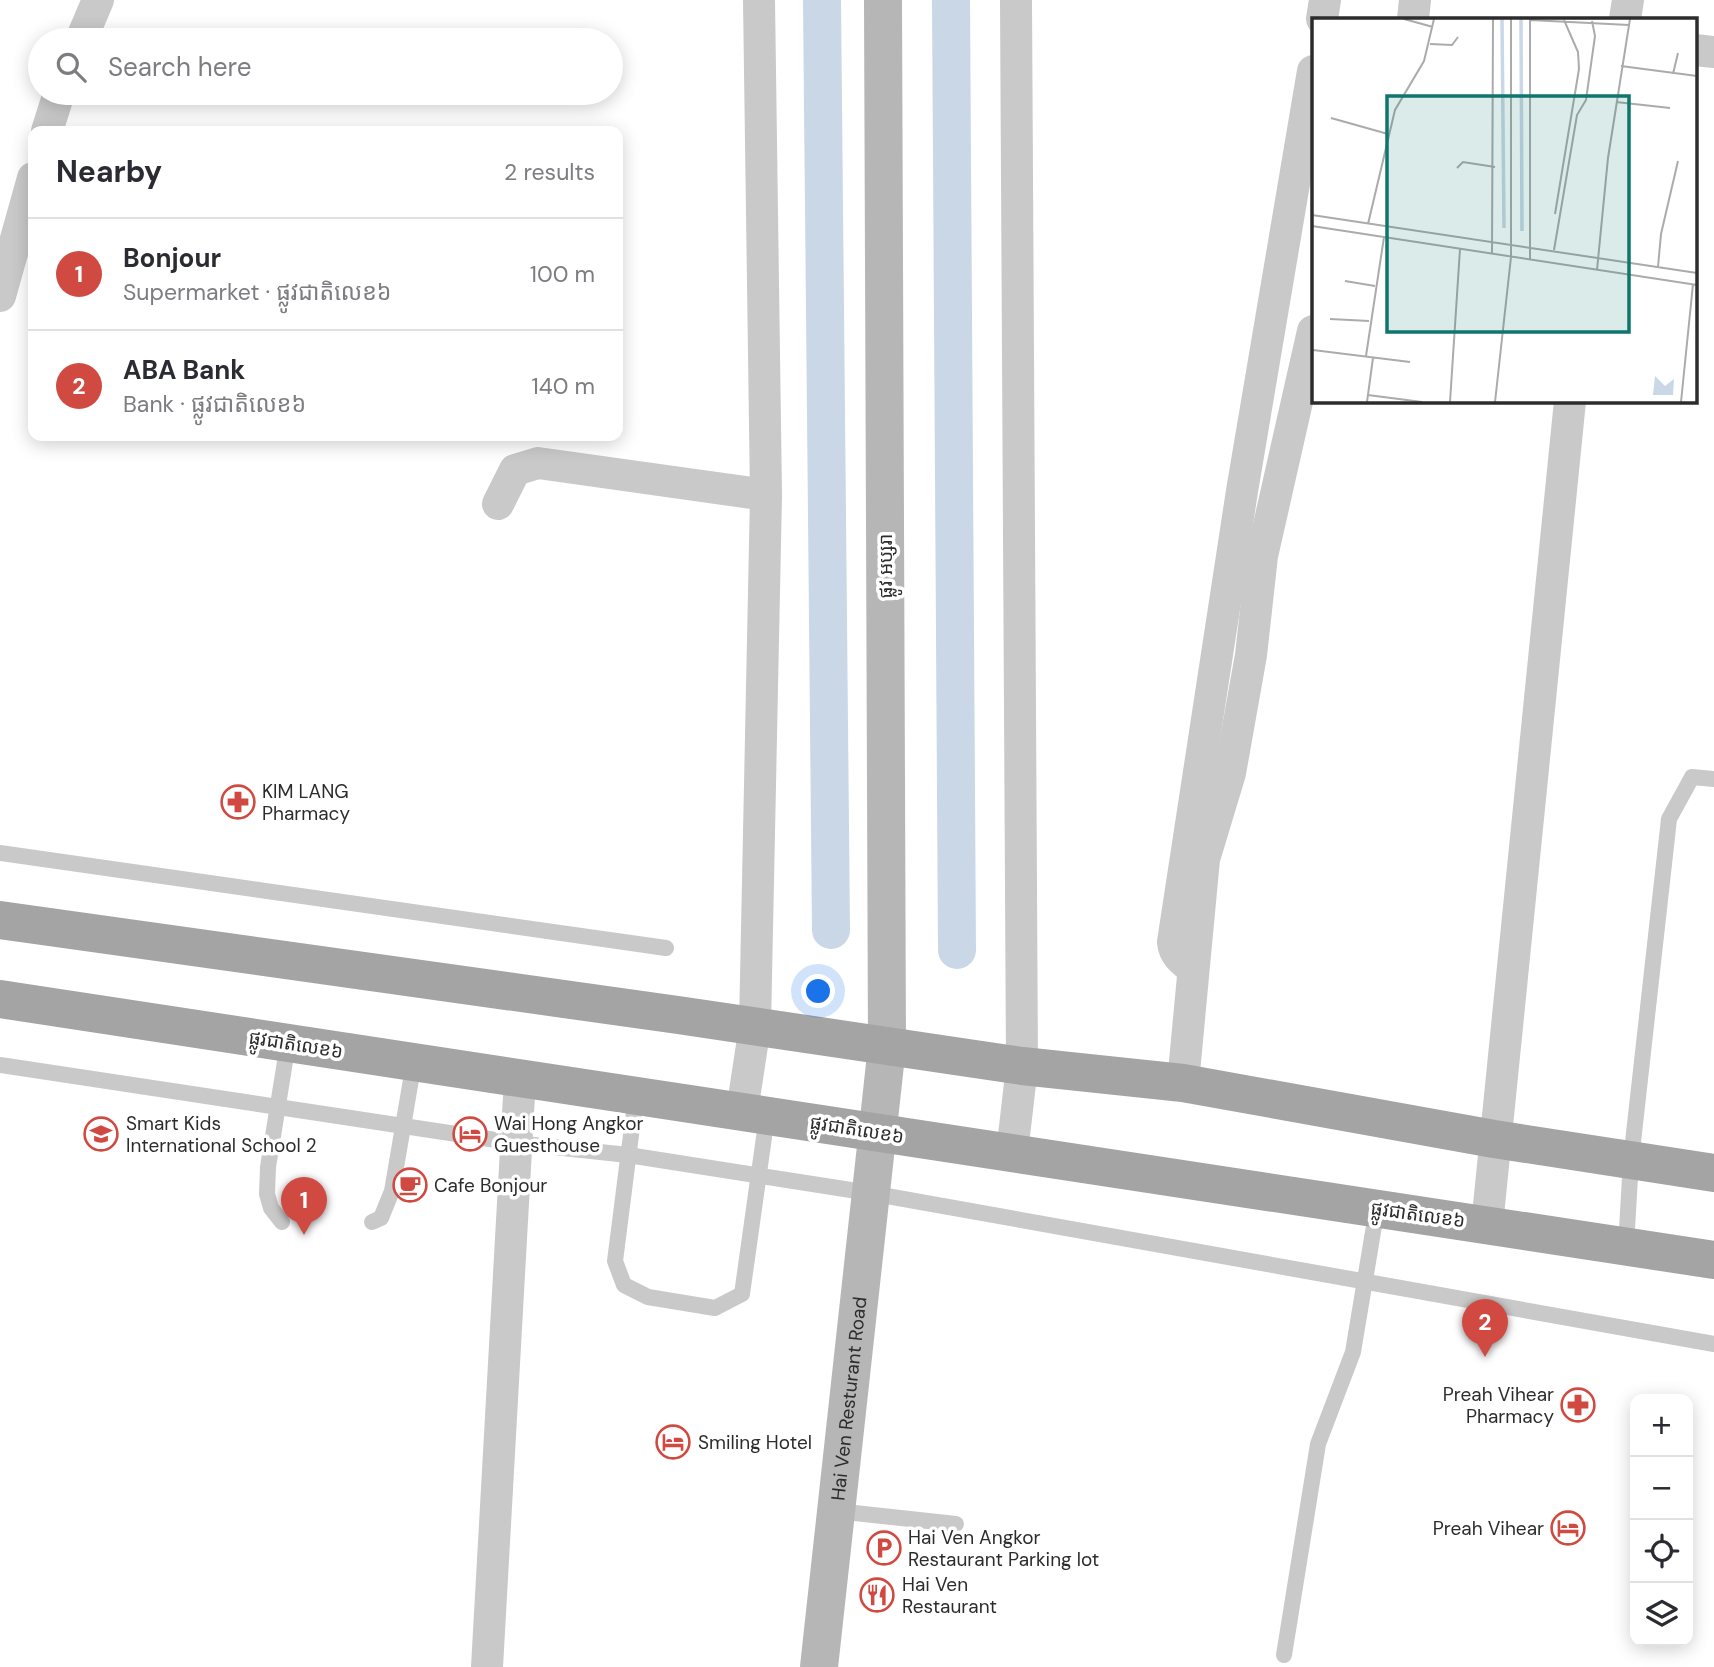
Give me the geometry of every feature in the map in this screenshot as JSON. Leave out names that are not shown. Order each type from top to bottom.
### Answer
[{"type":"main road","name":"ផ្លូវ អប្សរា","points":[[877,1132],[887,1046],[883,0]]},
{"type":"main road","points":[[0,920],[1022,1066],[1183,1083],[1494,1139],[1714,1173]]},
{"type":"main road","name":"ផ្លូវជាតិលេខ៦","points":[[0,999],[1714,1259]]},
{"type":"main road","name":"Hai Ven Resturant Road","points":[[819,1667],[877,1132]]},
{"type":"street","points":[[86,28],[98,0]]},
{"type":"street","points":[[755,1114],[766,495],[759,0]]},
{"type":"street","points":[[1012,1153],[1022,1066],[1016,0]]},
{"type":"street","points":[[1322,18],[1325,0]]},
{"type":"street","points":[[1413,18],[1415,0]]},
{"type":"street","points":[[1625,18],[1628,0]]},
{"type":"street","points":[[1696,50],[1714,52]]},
{"type":"street","points":[[1193,969],[1178,956],[1173,942],[1242,491],[1312,77]]},
{"type":"street","points":[[49,126],[55,105]]},
{"type":"street","points":[[0,296],[4,261],[28,192]]},
{"type":"street","points":[[1183,1083],[1204,859],[1230,773],[1251,655],[1262,556],[1312,335]]},
{"type":"street","points":[[1487,1224],[1570,402]]},
{"type":"street","points":[[498,504],[515,470],[538,463],[766,495]]},
{"type":"street","points":[[487,1667],[520,1078]]},
{"type":"lane","points":[[1626,1246],[1631,1160],[1669,819],[1692,777],[1714,779]]},
{"type":"lane","points":[[0,853],[666,948]]},
{"type":"lane","points":[[282,1222],[271,1208],[267,1194],[268,1167],[288,1043]]},
{"type":"lane","points":[[372,1222],[382,1218],[392,1191],[414,1062]]},
{"type":"lane","points":[[0,1065],[403,1127],[628,1155],[870,1193],[1714,1345]]},
{"type":"lane","points":[[636,1096],[615,1261],[624,1285],[649,1297],[715,1308],[742,1294],[759,1175],[755,1114]]},
{"type":"lane","points":[[1284,1655],[1318,1444],[1353,1352],[1377,1208]]},
{"type":"lane","points":[[836,1511],[956,1524]]},
{"type":"waterway","points":[[822,0],[831,930]]},
{"type":"waterway","points":[[951,0],[957,950]]},
{"type":"place","name":"KIM LANG Pharmacy","points":[[238,802]]},
{"type":"place","name":"Smart Kids International School 2","points":[[101,1134]]},
{"type":"place","name":"Wai Hong Angkor Guesthouse","points":[[470,1134]]},
{"type":"place","name":"Cafe Bonjour","points":[[410,1185]]},
{"type":"place","name":"Bonjour","points":[[304,1235]]},
{"type":"place","name":"ABA Bank","points":[[1485,1357]]},
{"type":"place","name":"Preah Vihear Pharmacy","points":[[1578,1405]]},
{"type":"place","name":"Smiling Hotel","points":[[673,1442]]},
{"type":"place","name":"Preah Vihear","points":[[1568,1528]]},
{"type":"place","name":"Hai Ven Angkor Restaurant Parking lot","points":[[884,1548]]},
{"type":"place","name":"Hai Ven Restaurant","points":[[877,1595]]}]
